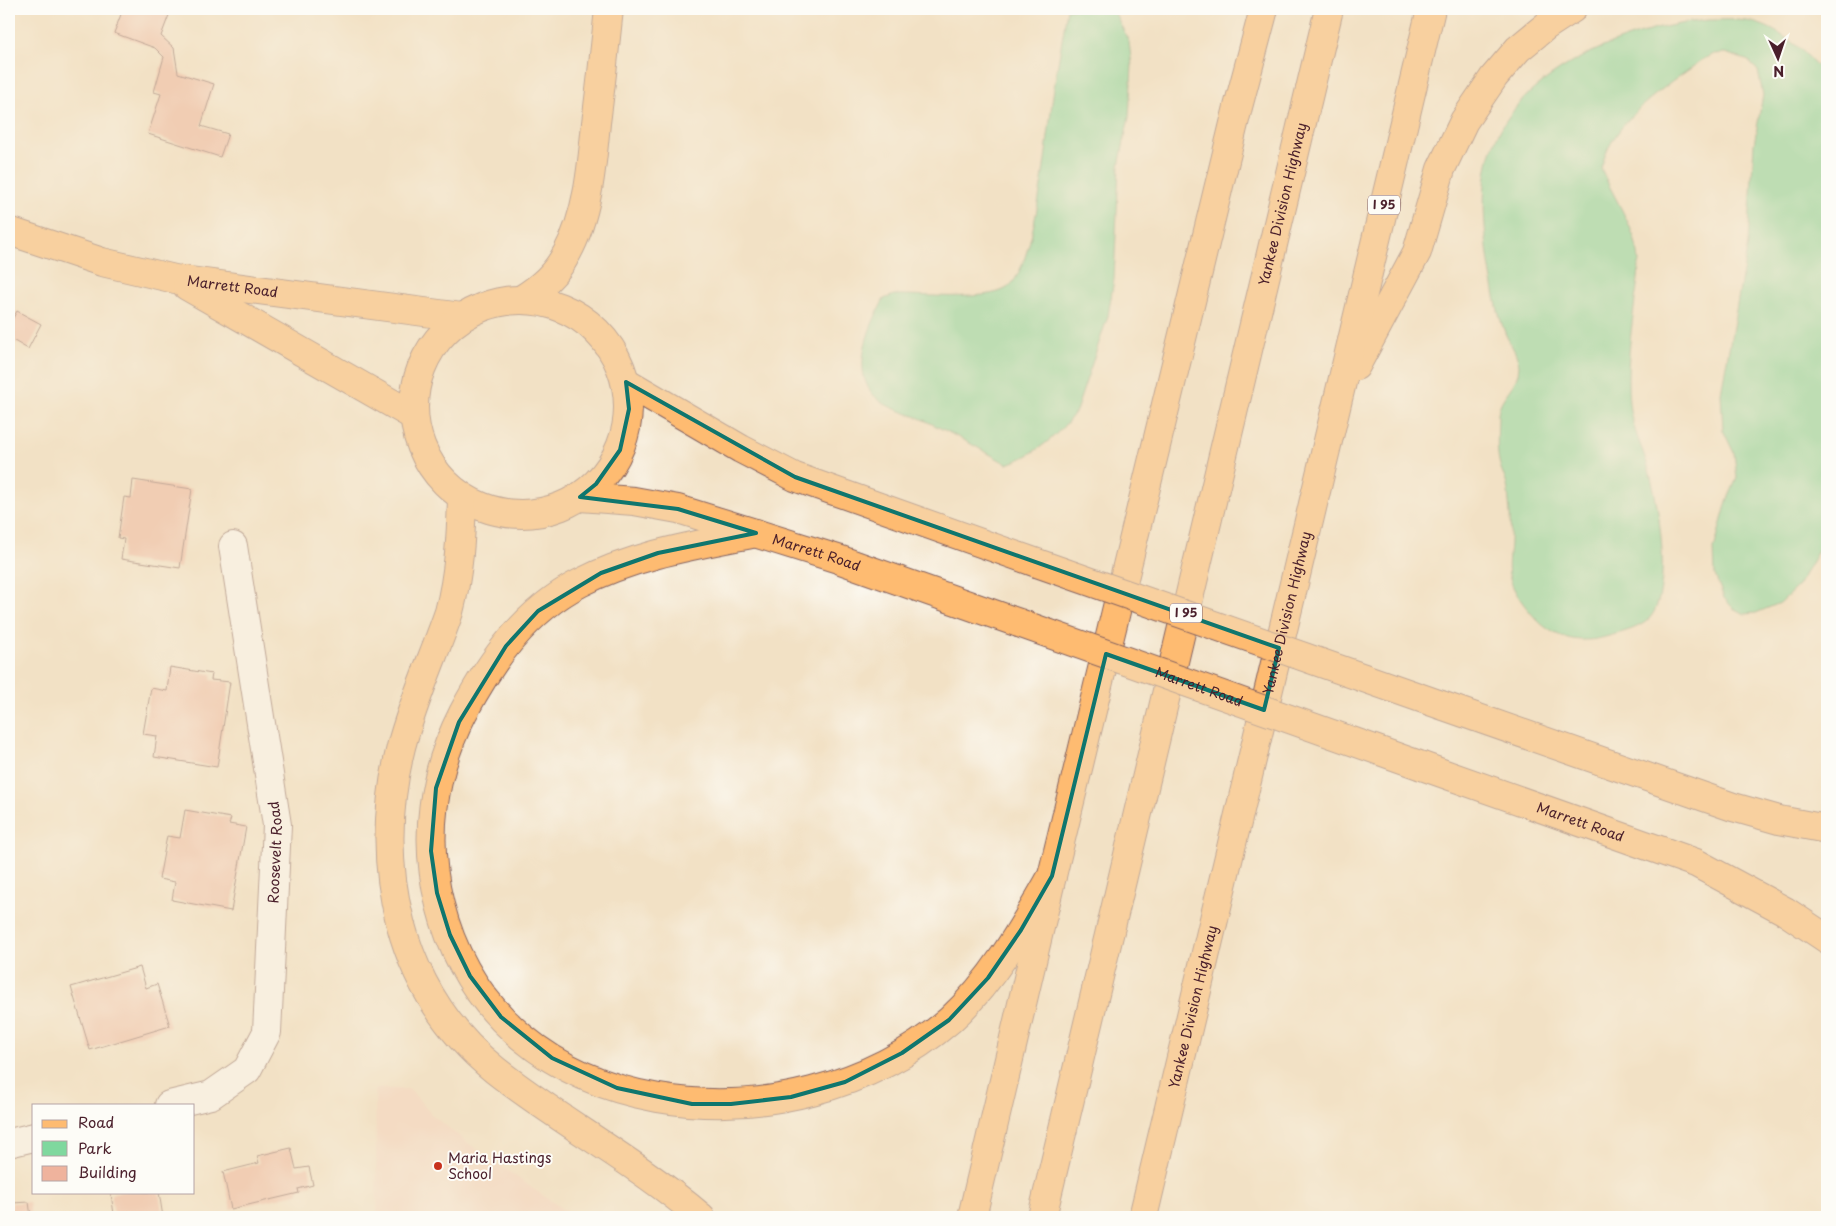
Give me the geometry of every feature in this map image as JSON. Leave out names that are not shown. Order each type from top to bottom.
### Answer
[{"type":"main road","points":[[522,299],[543,286],[556,270],[568,252],[578,224],[591,167],[609,9]]},
{"type":"main road","points":[[972,1217],[1052,876],[1238,107],[1264,9]]},
{"type":"main road","name":"Yankee Division Highway","points":[[1042,1217],[1329,9]]},
{"type":"main road","name":"Yankee Division Highway","points":[[1144,1217],[1431,9]]},
{"type":"main road","points":[[1338,401],[1417,252],[1441,169],[1464,121],[1494,77],[1518,49],[1546,26],[1572,9]]},
{"type":"main road","name":"Marrett Road","points":[[9,231],[102,262],[175,278],[462,317]]},
{"type":"main road","points":[[175,278],[414,416]]},
{"type":"main road","points":[[522,299],[543,301],[563,308],[582,318],[598,331],[612,348],[626,382],[629,409],[626,430],[620,450],[610,468],[596,484],[580,497],[542,512],[521,514],[500,512],[481,506],[462,497],[440,477],[424,453],[414,416],[414,396],[424,360],[447,329],[462,317],[480,307],[501,301],[522,299]]},
{"type":"main road","points":[[626,382],[741,449],[795,477],[1733,807],[1779,820],[1827,829]]},
{"type":"main road","points":[[462,497],[459,561],[454,593],[405,734],[391,799],[389,858],[393,897],[405,940],[418,970],[439,1008],[472,1048],[519,1087],[673,1195],[701,1217]]},
{"type":"main road","name":"Marrett Road","points":[[580,497],[634,502],[678,509],[838,559],[1019,623],[1696,863],[1786,911],[1827,939]]},
{"type":"main road","points":[[756,533],[658,554],[601,573],[560,595],[538,610],[519,629],[470,699],[451,741],[436,788],[431,822],[431,851],[437,893],[450,935],[470,976],[483,997],[523,1037],[552,1058],[584,1076],[652,1098],[692,1104],[731,1104],[774,1100],[845,1082],[902,1054],[949,1020],[969,1001],[1006,954],[1052,876]]},
{"type":"street","name":"Roosevelt Road","points":[[173,1104],[211,1095],[247,1070],[267,1032],[277,824],[233,546]]},
{"type":"street","points":[[9,1143],[32,1137]]},
{"type":"highlighted area","points":[[626,382],[795,477],[1279,648],[1264,710],[1106,654],[1052,876],[1021,930],[988,978],[949,1020],[902,1053],[845,1082],[791,1097],[731,1104],[692,1104],[617,1088],[552,1058],[501,1017],[470,976],[450,935],[437,893],[431,851],[436,788],[459,722],[506,646],[538,611],[601,573],[658,553],[756,533],[678,509],[580,497],[596,484],[620,450],[629,409]]},
{"type":"shaded area","name":"Maria Hastings School","points":[[375,1089],[410,1089],[431,1114],[468,1143],[574,1217],[377,1217]]},
{"type":"green space","points":[[1067,9],[1113,9],[1129,42],[1132,66],[1129,117],[1119,166],[1114,279],[1108,316],[1076,411],[1070,420],[1046,443],[1027,456],[1007,464],[936,426],[883,403],[872,393],[865,381],[864,353],[872,325],[884,299],[894,295],[984,295],[1007,288],[1017,276],[1026,255],[1039,198]]},
{"type":"green space","points":[[1708,20],[1747,21],[1770,28],[1802,50],[1827,78],[1827,535],[1798,586],[1780,603],[1756,613],[1744,614],[1733,608],[1724,598],[1715,575],[1714,549],[1727,501],[1737,478],[1734,453],[1723,430],[1721,393],[1748,244],[1754,144],[1763,95],[1758,71],[1749,61],[1725,53],[1713,54],[1656,94],[1628,120],[1607,150],[1601,168],[1630,227],[1638,255],[1638,278],[1629,356],[1629,403],[1632,421],[1654,488],[1662,549],[1661,590],[1656,607],[1649,619],[1640,625],[1596,639],[1578,640],[1560,636],[1537,620],[1524,605],[1516,593],[1509,575],[1510,511],[1507,485],[1498,456],[1498,414],[1502,401],[1516,380],[1519,366],[1516,354],[1500,318],[1489,263],[1484,206],[1488,163],[1492,149],[1506,121],[1526,96],[1552,75],[1582,57],[1613,43],[1678,24]]},
{"type":"building","points":[[123,9],[153,9],[169,15],[161,36],[174,48],[178,73],[214,84],[201,126],[228,134],[220,157],[148,134],[161,94],[154,92],[164,57],[155,48],[114,33]]},
{"type":"building","points":[[17,311],[41,324],[28,349],[9,338],[9,325]]},
{"type":"building","points":[[133,480],[192,489],[180,568],[121,559],[124,539],[118,538],[124,497],[131,498]]},
{"type":"building","points":[[170,667],[212,674],[211,680],[230,682],[217,767],[154,757],[157,736],[143,734],[151,688],[167,691]]},
{"type":"building","points":[[185,810],[231,818],[229,824],[246,827],[231,911],[172,900],[175,882],[159,879],[167,836],[180,838]]},
{"type":"building","points":[[140,967],[146,988],[157,984],[170,1026],[90,1050],[71,987]]},
{"type":"building","points":[[291,1148],[296,1169],[309,1167],[313,1185],[298,1189],[299,1193],[231,1209],[223,1172],[259,1163],[257,1156]]},
{"type":"building","points":[[111,1194],[159,1194],[163,1217],[100,1217],[114,1214]]},
{"type":"building","points":[[29,1202],[31,1217],[9,1217],[9,1208],[12,1208],[12,1203]]},
{"type":"place","name":"Maria Hastings School","points":[[438,1166]]}]
